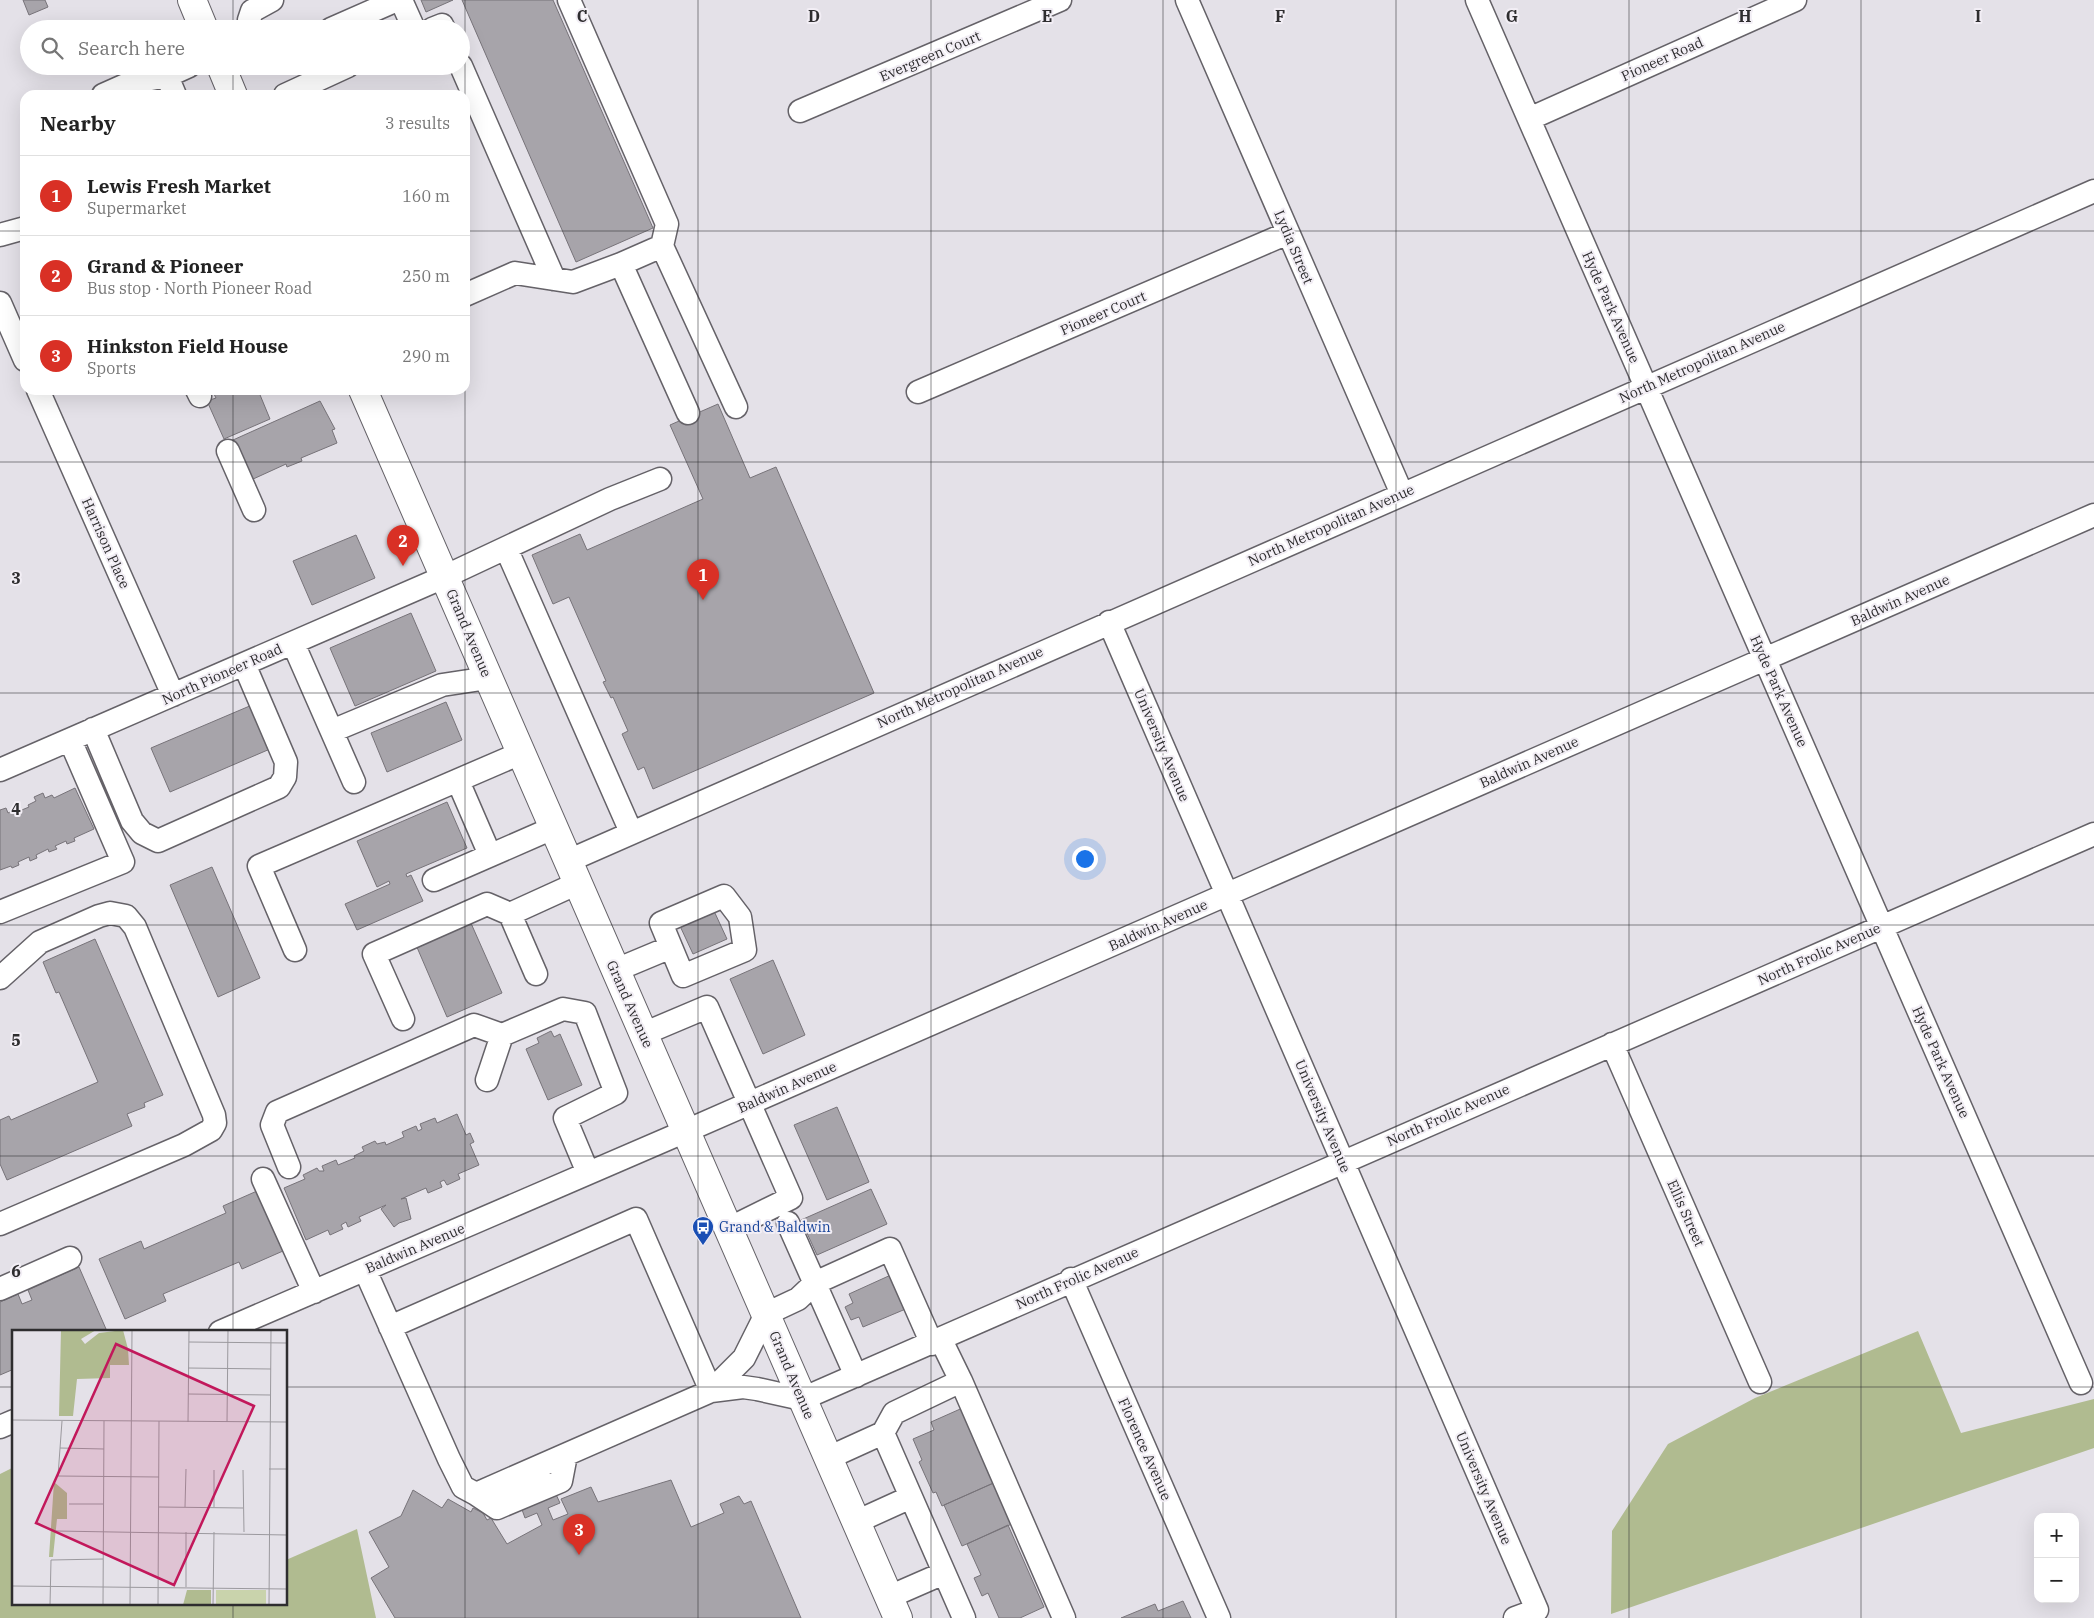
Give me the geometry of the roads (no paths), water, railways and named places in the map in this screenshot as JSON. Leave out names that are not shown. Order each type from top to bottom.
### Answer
[{"type":"main road","points":[[192,0],[200,20]]},
{"type":"main road","points":[[225,75],[231,90]]},
{"type":"main road","name":"Grand Avenue","points":[[365,395],[894,1608]]},
{"type":"street","points":[[250,20],[252,11],[272,0]]},
{"type":"street","points":[[351,20],[397,0]]},
{"type":"street","points":[[402,0],[410,20]]},
{"type":"street","points":[[569,0],[667,224],[662,246],[736,407]]},
{"type":"street","name":"Evergreen Court","points":[[800,112],[1060,0]]},
{"type":"street","name":"Lydia Street","points":[[1186,0],[1402,494]]},
{"type":"street","name":"Hyde Park Avenue","points":[[1477,0],[2081,1383]]},
{"type":"street","name":"Pioneer Road","points":[[1528,119],[1795,0]]},
{"type":"street","points":[[114,90],[130,82],[172,89],[182,75]]},
{"type":"street","points":[[295,90],[328,75]]},
{"type":"street","points":[[464,75],[554,279]]},
{"type":"street","name":"North Metropolitan Avenue","points":[[510,914],[631,832],[2094,190]]},
{"type":"street","points":[[0,235],[20,229]]},
{"type":"street","name":"Pioneer Court","points":[[918,392],[1288,234]]},
{"type":"street","points":[[470,293],[515,274],[573,282],[662,246]]},
{"type":"street","points":[[621,264],[688,413]]},
{"type":"street","points":[[8,312],[20,346]]},
{"type":"street","name":"Harrison Place","points":[[40,395],[173,695]]},
{"type":"street","points":[[228,451],[254,510]]},
{"type":"street","name":"North Pioneer Road","points":[[0,770],[444,577],[660,479]]},
{"type":"street","name":"Baldwin Avenue","points":[[225,1330],[686,1132],[2094,515]]},
{"type":"street","points":[[506,548],[631,832]]},
{"type":"street","name":"University Avenue","points":[[1109,622],[1537,1610],[1515,1618]]},
{"type":"street","points":[[293,643],[354,782]]},
{"type":"street","points":[[93,729],[132,822],[142,833],[158,841],[279,787],[286,776],[286,762],[244,664]]},
{"type":"street","points":[[332,731],[442,685],[488,678]]},
{"type":"street","points":[[0,912],[123,862],[70,740]]},
{"type":"street","points":[[295,950],[258,866],[521,753]]},
{"type":"street","points":[[458,781],[490,855]]},
{"type":"street","points":[[434,880],[554,828]]},
{"type":"street","name":"North Frolic Avenue","points":[[802,1399],[936,1342],[1071,1280],[1342,1161],[2094,834]]},
{"type":"street","points":[[403,1019],[374,954],[487,904],[510,914],[536,974]]},
{"type":"street","points":[[0,978],[40,942],[99,916],[110,913],[126,916],[135,928],[214,1115],[215,1124],[211,1130],[184,1145],[0,1224]]},
{"type":"street","points":[[616,970],[671,947]]},
{"type":"street","points":[[644,1034],[707,1006],[791,1198],[728,1229]]},
{"type":"street","points":[[289,1167],[272,1125],[277,1112],[474,1025],[502,1035],[563,1009],[585,1013],[616,1093],[565,1118],[588,1174]]},
{"type":"street","points":[[487,1080],[502,1035]]},
{"type":"street","name":"Ellis Street","points":[[1612,1044],[1760,1382]]},
{"type":"street","points":[[263,1179],[314,1292]]},
{"type":"street","points":[[390,1327],[636,1219],[711,1391]]},
{"type":"street","points":[[788,1223],[856,1376]]},
{"type":"street","points":[[711,1391],[741,1362],[766,1314],[798,1300],[815,1283],[890,1249],[936,1342],[961,1381],[1064,1618]]},
{"type":"street","points":[[0,1289],[70,1258]]},
{"type":"street","points":[[365,1270],[463,1487],[476,1494],[711,1391],[750,1388],[802,1399]]},
{"type":"street","name":"Florence Avenue","points":[[1071,1280],[1219,1618]]},
{"type":"street","points":[[828,1458],[883,1434],[894,1413],[961,1381]]},
{"type":"street","points":[[0,1427],[12,1422]]},
{"type":"street","points":[[883,1434],[964,1618]]},
{"type":"street","points":[[856,1522],[911,1497]]},
{"type":"street","points":[[894,1608],[944,1573]]},
{"type":"place","name":"Grand & Pioneer","points":[[403,566]]},
{"type":"place","name":"Lewis Fresh Market","points":[[703,600]]},
{"type":"place","name":"Grand & Baldwin","points":[[703,1246]]},
{"type":"place","name":"Hinkston Field House","points":[[579,1555]]}]
